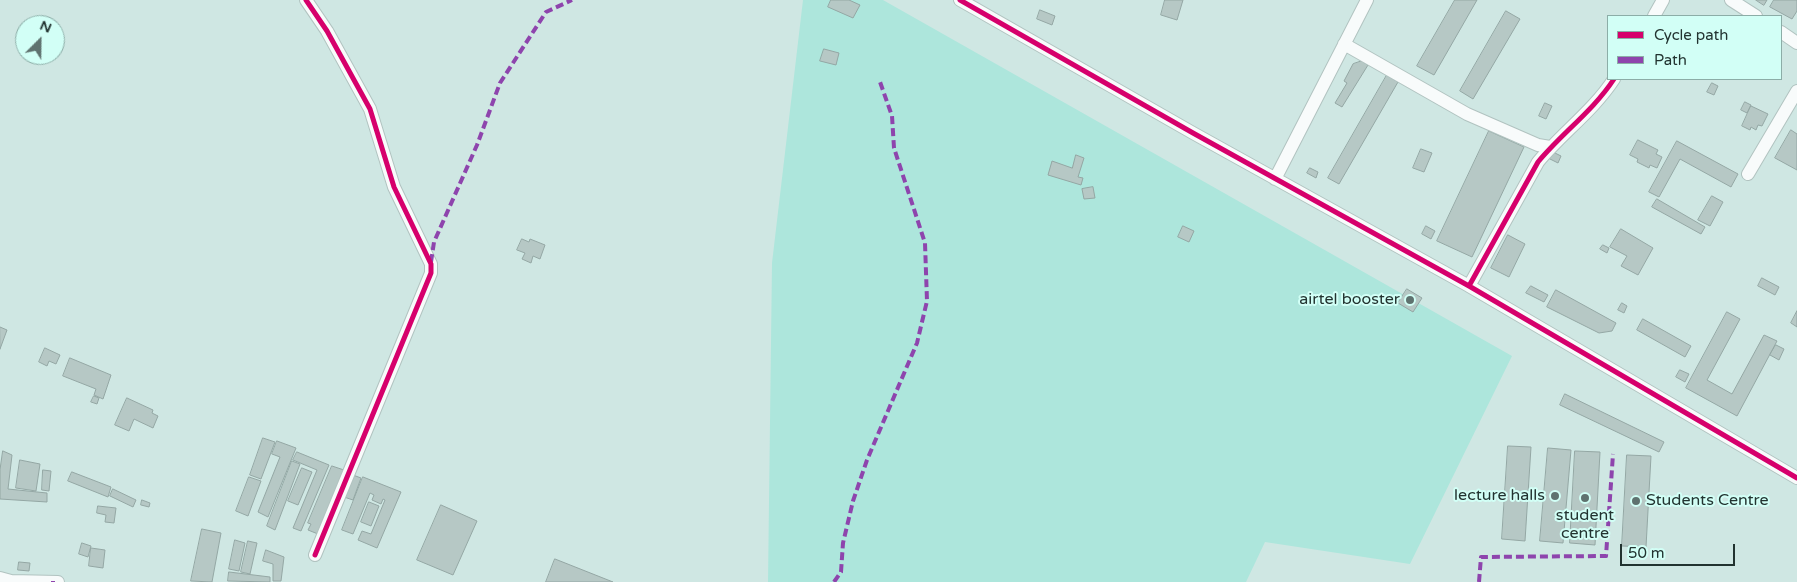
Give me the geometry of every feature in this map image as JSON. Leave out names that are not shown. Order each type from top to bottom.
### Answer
[{"type":"street","points":[[306,0],[327,31],[370,109],[394,187],[431,264],[432,273],[315,555]]},
{"type":"street","points":[[960,0],[1275,179],[1469,286],[1797,478]]},
{"type":"street","points":[[1275,179],[1367,0]]},
{"type":"street","points":[[1655,15],[1663,0]]},
{"type":"street","points":[[1731,0],[1754,15]]},
{"type":"street","points":[[1782,33],[1797,43]]},
{"type":"street","points":[[1344,44],[1468,114],[1538,145],[1550,147]]},
{"type":"street","points":[[1469,286],[1538,162],[1550,147],[1585,114],[1613,80]]},
{"type":"street","points":[[1748,174],[1797,91]]},
{"type":"street","points":[[0,578],[11,581],[58,582]]},
{"type":"green space","points":[[803,0],[883,0],[1512,356],[1410,564],[1265,542],[1246,582],[768,582],[772,263]]},
{"type":"building","points":[[831,0],[849,0],[860,5],[853,18],[828,7]]},
{"type":"building","points":[[1165,0],[1183,0],[1177,20],[1161,15]]},
{"type":"building","points":[[1455,0],[1477,0],[1434,75],[1417,66]]},
{"type":"building","points":[[1756,0],[1767,0],[1764,5]]},
{"type":"building","points":[[1774,0],[1797,0],[1797,11],[1792,19],[1770,7]]},
{"type":"building","points":[[1040,10],[1055,16],[1052,25],[1037,19]]},
{"type":"building","points":[[1506,11],[1520,19],[1473,99],[1460,91]]},
{"type":"building","points":[[824,49],[839,53],[836,65],[820,61]]},
{"type":"building","points":[[1362,61],[1368,65],[1342,107],[1335,103],[1347,83],[1344,81],[1353,64]]},
{"type":"building","points":[[1387,75],[1398,82],[1339,184],[1328,178]]},
{"type":"building","points":[[1712,83],[1718,86],[1714,95],[1707,92]]},
{"type":"building","points":[[1745,102],[1751,105],[1747,113],[1741,110]]},
{"type":"building","points":[[1545,103],[1552,106],[1546,119],[1539,116]]},
{"type":"building","points":[[1751,106],[1768,114],[1762,126],[1758,125],[1756,130],[1751,127],[1750,130],[1742,126]]},
{"type":"building","points":[[1791,130],[1797,134],[1797,170],[1775,158]]},
{"type":"building","points":[[1489,131],[1524,147],[1472,257],[1437,241]]},
{"type":"building","points":[[1638,140],[1658,150],[1656,154],[1662,157],[1657,168],[1650,165],[1649,168],[1637,162],[1638,159],[1630,155]]},
{"type":"building","points":[[1677,141],[1738,174],[1731,187],[1680,159],[1659,197],[1649,192]]},
{"type":"building","points":[[1421,149],[1432,153],[1424,172],[1413,168]]},
{"type":"building","points":[[1553,152],[1561,156],[1558,163],[1550,159]]},
{"type":"building","points":[[1076,155],[1084,158],[1078,177],[1083,178],[1081,185],[1048,175],[1052,161],[1072,168]]},
{"type":"building","points":[[1310,168],[1318,172],[1316,178],[1307,173]]},
{"type":"building","points":[[1093,187],[1095,198],[1084,199],[1082,189]]},
{"type":"building","points":[[1712,196],[1723,202],[1710,226],[1698,220]]},
{"type":"building","points":[[1657,199],[1705,227],[1701,234],[1652,207]]},
{"type":"building","points":[[1183,226],[1194,231],[1189,242],[1178,237]]},
{"type":"building","points":[[1426,226],[1435,231],[1431,239],[1422,234]]},
{"type":"building","points":[[1621,229],[1653,248],[1638,275],[1621,266],[1627,256],[1610,247]]},
{"type":"building","points":[[1508,235],[1525,244],[1509,277],[1491,268]]},
{"type":"building","points":[[522,239],[529,242],[530,239],[545,245],[540,259],[533,256],[531,263],[522,259],[525,253],[517,250]]},
{"type":"building","points":[[1603,245],[1609,248],[1607,253],[1600,249]]},
{"type":"building","points":[[1762,278],[1779,287],[1775,295],[1758,286]]},
{"type":"building","points":[[1531,286],[1548,295],[1544,302],[1526,293]]},
{"type":"building","name":"airtel booster","points":[[1407,289],[1422,298],[1413,312],[1398,303]]},
{"type":"building","points":[[1556,290],[1616,323],[1612,331],[1599,333],[1547,307]]},
{"type":"building","points":[[1622,303],[1627,306],[1624,313],[1618,310]]},
{"type":"building","points":[[1797,311],[1797,327],[1791,323]]},
{"type":"building","points":[[1727,312],[1740,319],[1707,380],[1732,394],[1764,335],[1777,341],[1737,416],[1686,388]]},
{"type":"building","points":[[1643,319],[1691,346],[1685,357],[1637,330]]},
{"type":"building","points":[[0,327],[7,330],[0,349]]},
{"type":"building","points":[[1776,345],[1784,349],[1779,360],[1770,355]]},
{"type":"building","points":[[45,348],[60,355],[56,364],[49,361],[47,366],[39,362]]},
{"type":"building","points":[[70,358],[111,375],[103,399],[94,395],[96,389],[63,376]]},
{"type":"building","points":[[1680,370],[1689,374],[1685,382],[1676,377]]},
{"type":"building","points":[[1565,394],[1664,442],[1659,452],[1560,405]]},
{"type":"building","points":[[94,396],[99,398],[97,404],[91,402]]},
{"type":"building","points":[[127,398],[153,410],[152,413],[158,416],[153,428],[134,419],[129,431],[115,425]]},
{"type":"building","points":[[263,438],[275,442],[261,479],[250,475]]},
{"type":"building","points":[[277,441],[296,448],[268,517],[258,512],[280,457],[272,454]]},
{"type":"building","name":"lecture halls","points":[[1508,446],[1531,447],[1525,541],[1502,539]]},
{"type":"building","name":"lecture halls","points":[[1548,448],[1571,450],[1563,543],[1540,541]]},
{"type":"building","points":[[3,451],[12,455],[8,489],[47,493],[47,502],[0,499],[0,470]]},
{"type":"building","name":"student centre","points":[[1575,451],[1600,452],[1595,545],[1570,543]]},
{"type":"building","points":[[297,452],[329,465],[301,531],[293,528],[317,470],[293,460]]},
{"type":"building","name":"Students Centre","points":[[1627,455],[1651,456],[1646,547],[1622,546]]},
{"type":"building","points":[[20,460],[40,464],[36,491],[16,488]]},
{"type":"building","points":[[292,461],[300,464],[275,530],[267,526]]},
{"type":"building","points":[[332,466],[344,470],[318,534],[308,530],[311,524],[308,523]]},
{"type":"building","points":[[302,468],[312,472],[298,505],[288,501]]},
{"type":"building","points":[[43,470],[51,471],[49,491],[42,490]]},
{"type":"building","points":[[72,472],[111,487],[108,497],[68,481]]},
{"type":"building","points":[[353,475],[361,478],[353,500],[344,497]]},
{"type":"building","points":[[249,477],[261,481],[248,516],[236,511]]},
{"type":"building","points":[[363,477],[401,492],[377,548],[358,540],[362,531],[371,534],[385,500],[383,499],[381,504],[372,500],[374,495],[370,493],[353,534],[342,530]]},
{"type":"building","points":[[113,489],[136,500],[133,507],[110,496]]},
{"type":"building","points":[[142,500],[150,503],[149,507],[141,505]]},
{"type":"building","points":[[369,502],[379,506],[371,526],[361,522]]},
{"type":"building","points":[[441,505],[477,521],[453,575],[417,560]]},
{"type":"building","points":[[98,506],[116,508],[114,523],[105,522],[106,515],[97,513]]},
{"type":"building","points":[[202,529],[221,533],[212,582],[191,581]]},
{"type":"building","points":[[235,540],[245,543],[239,571],[229,569]]},
{"type":"building","points":[[248,541],[257,543],[250,574],[241,572]]},
{"type":"building","points":[[82,543],[91,546],[88,557],[79,554]]},
{"type":"building","points":[[91,548],[105,550],[103,568],[89,566]]},
{"type":"building","points":[[266,550],[284,557],[281,581],[273,581],[273,564],[263,561]]},
{"type":"building","points":[[555,559],[613,582],[546,582]]},
{"type":"building","points":[[19,562],[30,563],[29,571],[18,570]]},
{"type":"building","points":[[229,572],[270,577],[270,582],[228,581]]},
{"type":"marked path","points":[[431,262],[434,242],[477,145],[500,83],[546,12],[572,0]]},
{"type":"marked path","points":[[834,582],[841,572],[843,543],[853,501],[867,460],[917,343],[927,301],[925,243],[894,148],[892,116],[879,79]]},
{"type":"marked path","points":[[1479,582],[1481,557],[1606,556],[1613,454]]},
{"type":"cycle path","points":[[306,0],[327,31],[370,109],[394,187],[431,264],[431,273],[315,555]]},
{"type":"cycle path","points":[[960,0],[1193,133],[1469,286],[1797,478]]},
{"type":"cycle path","points":[[1469,286],[1538,162],[1587,112],[1613,80]]},
{"type":"place","name":"airtel booster","points":[[1410,300]]},
{"type":"place","name":"lecture halls","points":[[1555,496]]},
{"type":"place","name":"student centre","points":[[1585,498]]},
{"type":"place","name":"Students Centre","points":[[1636,501]]}]
